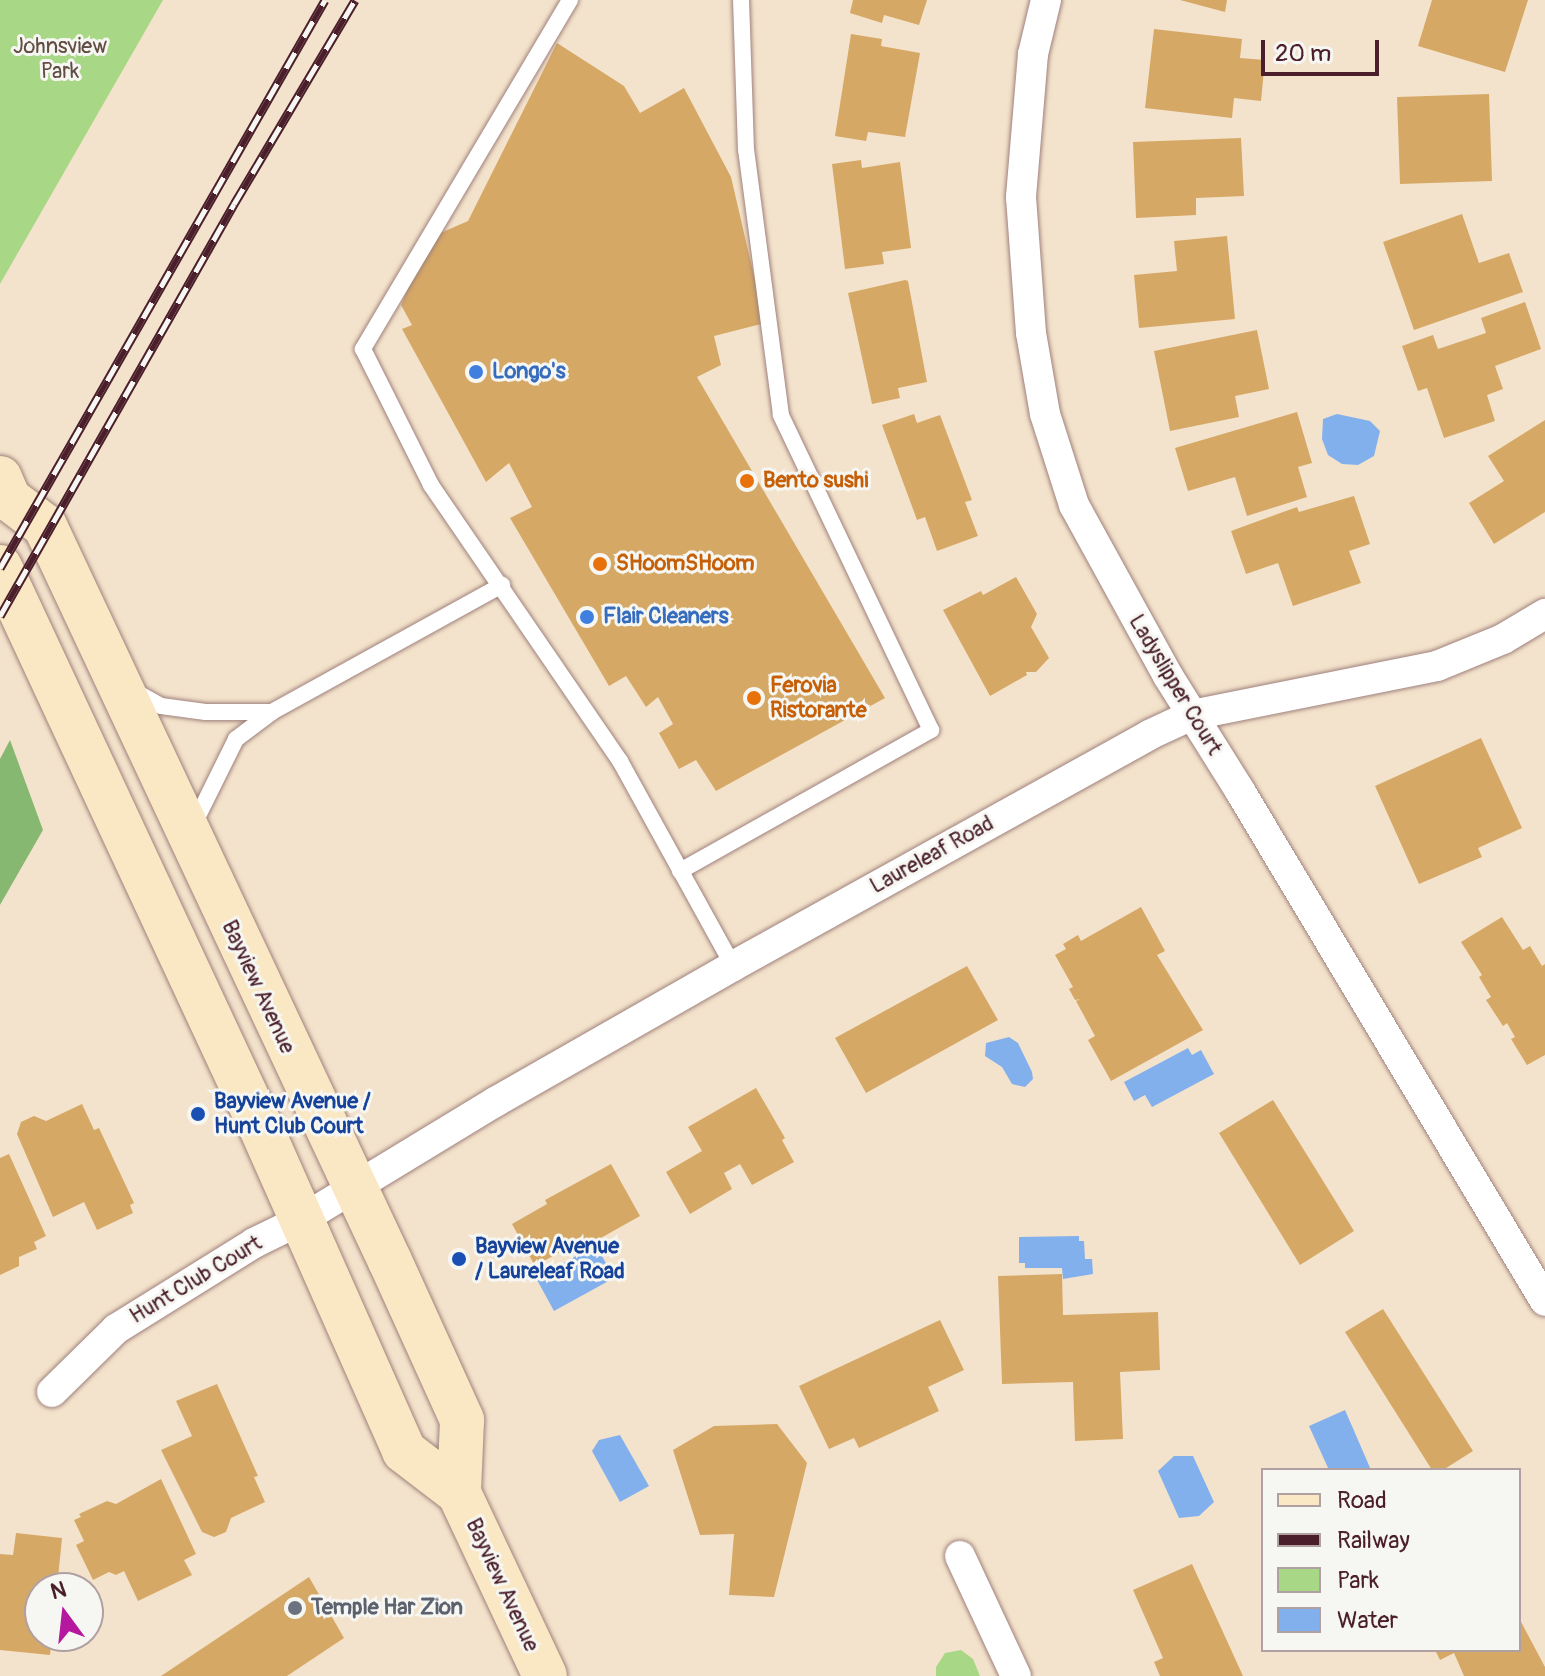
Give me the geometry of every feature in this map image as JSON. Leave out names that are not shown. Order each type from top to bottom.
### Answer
[{"type":"main road","name":"Bayview Avenue","points":[[3,503],[45,526],[462,1420],[459,1493]]},
{"type":"main road","name":"Bayview Avenue","points":[[0,567],[404,1451],[459,1493],[545,1676]]},
{"type":"street","name":"Ladyslipper Court","points":[[1046,0],[1033,54],[1021,197],[1031,333],[1045,414],[1074,505],[1109,574],[1192,715],[1437,1117],[1545,1301]]},
{"type":"street","name":"Laureleaf Road","points":[[355,1188],[483,1109],[733,966],[1149,735],[1192,715],[1437,666],[1503,639],[1545,614]]},
{"type":"street","name":"Hunt Club Court","points":[[52,1392],[116,1329],[254,1243],[355,1188]]},
{"type":"street","points":[[960,1556],[1016,1676]]},
{"type":"lane","points":[[570,0],[363,349],[431,485],[620,761],[733,966]]},
{"type":"lane","points":[[680,871],[931,730],[781,415],[746,150],[741,0]]},
{"type":"lane","points":[[188,837],[236,739],[272,712],[502,585]]},
{"type":"lane","points":[[117,683],[161,706],[206,712],[272,712]]},
{"type":"green space","name":"Johnsview Park","points":[[0,0],[163,0],[0,284]]},
{"type":"green space","points":[[10,740],[43,830],[0,905],[0,759]]},
{"type":"green space","points":[[961,1650],[973,1659],[980,1676],[936,1676],[936,1667],[945,1653]]},
{"type":"water","points":[[1337,414],[1370,421],[1380,431],[1374,456],[1358,465],[1342,464],[1328,455],[1322,439],[1323,419]]},
{"type":"water","points":[[1009,1037],[1018,1043],[1032,1072],[1033,1079],[1025,1087],[1012,1084],[1002,1067],[985,1056],[986,1043]]},
{"type":"water","points":[[1188,1048],[1192,1055],[1201,1050],[1214,1074],[1152,1107],[1145,1095],[1134,1101],[1124,1082]]},
{"type":"water","points":[[1079,1236],[1079,1241],[1084,1241],[1085,1259],[1092,1259],[1093,1274],[1063,1279],[1062,1268],[1025,1268],[1025,1263],[1019,1263],[1019,1237]]},
{"type":"water","points":[[596,1245],[614,1278],[554,1311],[536,1278]]},
{"type":"water","points":[[1345,1410],[1370,1468],[1328,1468],[1309,1426]]},
{"type":"water","points":[[620,1435],[649,1486],[620,1502],[592,1451],[599,1440]]},
{"type":"water","points":[[1174,1456],[1193,1456],[1214,1502],[1199,1516],[1179,1518],[1158,1471]]},
{"type":"building","points":[[853,0],[927,0],[919,25],[884,15],[882,23],[850,13]]},
{"type":"building","points":[[1180,0],[1227,0],[1225,12]]},
{"type":"building","points":[[1432,0],[1528,0],[1505,72],[1418,46]]},
{"type":"building","points":[[1154,29],[1242,39],[1240,58],[1265,60],[1261,101],[1234,98],[1232,118],[1145,108]]},
{"type":"building","points":[[851,34],[882,39],[881,46],[920,53],[905,137],[868,132],[866,141],[835,136]]},
{"type":"building","points":[[557,43],[624,86],[640,113],[684,88],[731,177],[765,323],[714,336],[721,365],[697,377],[885,698],[716,791],[696,760],[679,769],[659,733],[673,724],[658,697],[646,707],[626,676],[609,686],[510,518],[532,507],[509,463],[486,482],[402,329],[412,325],[401,305],[429,238],[468,221]]},
{"type":"building","points":[[1489,94],[1492,181],[1400,184],[1397,97]]},
{"type":"building","points":[[1241,138],[1244,196],[1196,198],[1196,215],[1136,218],[1133,142]]},
{"type":"building","points":[[861,160],[862,168],[900,162],[911,248],[882,252],[884,264],[845,269],[832,164]]},
{"type":"building","points":[[1462,214],[1479,263],[1509,253],[1523,292],[1414,330],[1383,242]]},
{"type":"building","points":[[1227,236],[1235,319],[1139,328],[1134,275],[1177,271],[1174,241]]},
{"type":"building","points":[[908,281],[927,382],[898,388],[900,398],[872,404],[848,293]]},
{"type":"building","points":[[1525,302],[1541,349],[1495,366],[1503,389],[1487,395],[1495,421],[1444,438],[1427,388],[1418,391],[1402,346],[1433,335],[1438,349],[1486,333],[1481,318]]},
{"type":"building","points":[[1257,330],[1269,389],[1235,396],[1239,417],[1170,431],[1154,351]]},
{"type":"building","points":[[1297,412],[1312,463],[1298,467],[1307,497],[1247,516],[1235,477],[1188,491],[1175,448]]},
{"type":"building","points":[[914,414],[917,423],[940,415],[972,500],[965,502],[978,536],[937,551],[925,517],[917,520],[882,425]]},
{"type":"building","points":[[1545,420],[1545,512],[1494,544],[1469,503],[1504,481],[1488,456]]},
{"type":"building","points":[[1354,496],[1370,544],[1349,551],[1361,583],[1293,606],[1278,563],[1246,574],[1231,531],[1297,507],[1299,512]]},
{"type":"building","points":[[1016,577],[1037,614],[1031,627],[1049,658],[1036,672],[1026,672],[1027,675],[990,696],[943,610],[981,591],[983,595]]},
{"type":"building","points":[[1481,738],[1522,828],[1478,848],[1482,857],[1419,884],[1375,786]]},
{"type":"building","points":[[1141,907],[1165,951],[1157,955],[1203,1030],[1111,1081],[1088,1040],[1095,1036],[1076,1001],[1080,999],[1075,1000],[1069,989],[1073,987],[1055,955],[1066,949],[1063,944],[1078,935],[1081,941]]},
{"type":"building","points":[[1502,917],[1523,950],[1530,946],[1542,966],[1545,964],[1545,1055],[1527,1065],[1511,1039],[1515,1037],[1507,1023],[1503,1026],[1486,1000],[1491,997],[1479,977],[1482,975],[1461,942]]},
{"type":"building","points":[[967,966],[998,1020],[866,1093],[835,1038]]},
{"type":"building","points":[[756,1088],[785,1138],[782,1140],[794,1162],[752,1185],[740,1164],[724,1173],[732,1189],[690,1214],[666,1172],[702,1151],[688,1127]]},
{"type":"building","points":[[1273,1100],[1354,1231],[1300,1265],[1219,1133]]},
{"type":"building","points":[[82,1104],[94,1130],[99,1128],[134,1203],[130,1205],[133,1213],[97,1230],[84,1202],[53,1217],[17,1134],[21,1122],[34,1116],[46,1121]]},
{"type":"building","points":[[9,1154],[46,1236],[34,1242],[37,1249],[19,1257],[19,1266],[0,1275],[0,1158]]},
{"type":"building","points":[[611,1164],[640,1216],[574,1253],[571,1246],[535,1266],[512,1224],[547,1204],[545,1200]]},
{"type":"building","points":[[1062,1274],[1063,1315],[1158,1312],[1160,1370],[1120,1372],[1123,1439],[1075,1441],[1073,1382],[1002,1384],[998,1276]]},
{"type":"building","points":[[1383,1309],[1473,1451],[1446,1468],[1431,1468],[1345,1332]]},
{"type":"building","points":[[940,1320],[964,1370],[928,1387],[939,1411],[859,1448],[854,1438],[829,1449],[799,1386]]},
{"type":"building","points":[[217,1384],[258,1476],[254,1477],[265,1502],[231,1518],[226,1532],[214,1537],[202,1532],[161,1450],[192,1436],[176,1401]]},
{"type":"building","points":[[777,1424],[807,1463],[774,1597],[729,1595],[734,1534],[700,1535],[673,1450],[714,1426]]},
{"type":"building","points":[[161,1479],[196,1554],[184,1560],[192,1575],[138,1601],[124,1571],[116,1575],[89,1572],[76,1545],[84,1541],[74,1520],[81,1517],[79,1514],[107,1501],[116,1504]]},
{"type":"building","points":[[16,1533],[62,1538],[59,1572],[24,1572],[24,1652],[50,1652],[50,1655],[0,1650],[0,1554],[13,1555]]},
{"type":"building","points":[[1192,1564],[1243,1676],[1160,1676],[1154,1662],[1163,1658],[1133,1590]]},
{"type":"building","name":"Temple Har Zion","points":[[309,1577],[344,1638],[287,1676],[161,1676]]},
{"type":"building","points":[[1521,1622],[1545,1667],[1545,1676],[1464,1676],[1454,1653],[1440,1660],[1436,1652],[1521,1652]]},
{"type":"railway","points":[[0,568],[325,0]]},
{"type":"railway","points":[[0,616],[234,204],[355,0]]},
{"type":"place","name":"Longo's","points":[[476,372]]},
{"type":"place","name":"Bento sushi","points":[[747,481]]},
{"type":"place","name":"SHoomSHoom","points":[[600,564]]},
{"type":"place","name":"Flair Cleaners","points":[[587,617]]},
{"type":"place","name":"Ferovia Ristorante","points":[[754,698]]},
{"type":"place","name":"Bayview Avenue / Hunt Club Court","points":[[198,1114]]},
{"type":"place","name":"Bayview Avenue / Laureleaf Road","points":[[459,1259]]},
{"type":"place","name":"Temple Har Zion","points":[[295,1608]]}]
